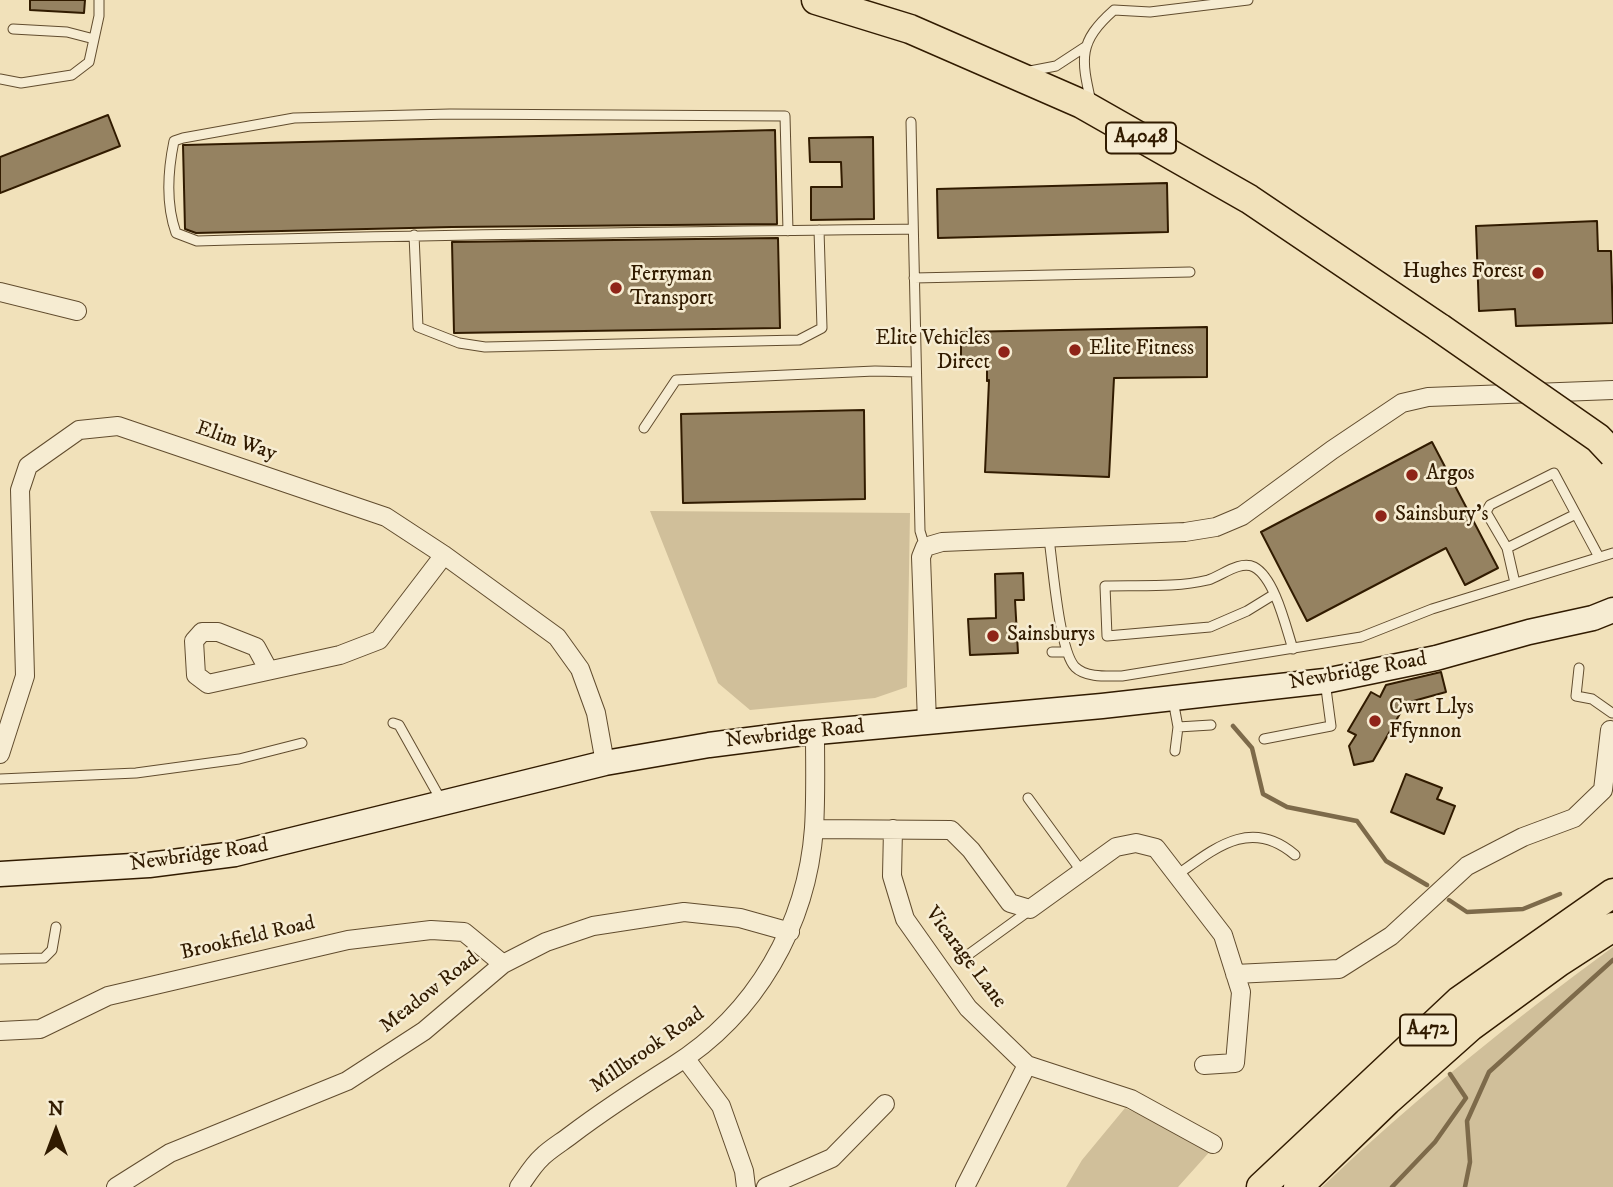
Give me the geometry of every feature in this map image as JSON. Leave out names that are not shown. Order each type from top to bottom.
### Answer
[{"type":"main road","name":"A4048","points":[[816,0],[910,30],[1094,110],[1249,199],[1598,438],[1613,454]]},
{"type":"main road","name":"Newbridge Road","points":[[0,874],[149,865],[225,856],[605,762],[709,745],[1325,681],[1425,661],[1529,632],[1606,616]]},
{"type":"main road","name":"A472","points":[[1261,1187],[1459,1001],[1613,893]]},
{"type":"main road","name":"A472","points":[[1298,1187],[1387,1101],[1470,1027],[1559,962],[1613,927]]},
{"type":"street","points":[[0,292],[78,311]]},
{"type":"street","points":[[927,722],[921,557],[925,547],[942,542],[1185,533],[1216,527],[1242,516],[1402,403],[1428,397],[1613,390]]},
{"type":"street","name":"Elim Way","points":[[0,754],[25,676],[20,490],[28,466],[79,430],[118,426],[386,517],[444,555],[556,637],[580,668],[597,713],[605,762]]},
{"type":"street","points":[[268,669],[340,655],[379,640],[444,555]]},
{"type":"street","points":[[1235,974],[1339,969],[1391,936],[1466,866],[1522,837],[1574,818],[1604,790],[1612,719]]},
{"type":"street","name":"Millbrook Road","points":[[519,1187],[541,1158],[608,1107],[685,1058],[735,1013],[766,975],[790,932],[800,902],[814,829],[815,732]]},
{"type":"street","points":[[814,829],[951,830],[971,850],[1010,903],[1030,909],[1116,847],[1136,843],[1156,848],[1223,935],[1241,992],[1236,1063],[1204,1065]]},
{"type":"street","name":"Vicarage Lane","points":[[893,829],[891,876],[905,919],[968,1008],[1027,1065],[1131,1100],[1213,1144]]},
{"type":"street","name":"Meadow Road","points":[[116,1187],[170,1153],[347,1081],[424,1031],[503,964],[546,942],[593,926],[684,912],[740,918],[790,932]]},
{"type":"street","name":"Brookfield Road","points":[[0,1031],[40,1029],[108,996],[348,940],[431,930],[464,932],[503,964]]},
{"type":"street","points":[[685,1058],[722,1107],[744,1171],[746,1187]]},
{"type":"street","points":[[965,1187],[1027,1065]]},
{"type":"street","points":[[766,1187],[832,1158],[885,1104]]},
{"type":"lane","points":[[0,79],[21,83],[72,75],[89,62],[99,16],[99,0]]},
{"type":"lane","points":[[1094,110],[1085,78],[1085,47],[1095,28],[1114,10],[1150,12],[1248,0]]},
{"type":"lane","points":[[13,29],[67,32],[94,39]]},
{"type":"lane","points":[[1012,74],[1056,66],[1085,47]]},
{"type":"lane","points":[[788,231],[785,116],[450,114],[294,118],[174,141],[170,157],[170,215],[176,233],[197,241],[414,235],[788,231],[913,229]]},
{"type":"lane","points":[[911,122],[920,531],[925,547]]},
{"type":"lane","points":[[414,235],[418,327],[459,343],[485,347],[799,340],[822,328],[819,230]]},
{"type":"lane","points":[[914,278],[1190,272]]},
{"type":"lane","points":[[644,428],[676,380],[874,371],[916,372]]},
{"type":"lane","points":[[1515,583],[1507,548],[1486,512],[1490,505],[1554,473],[1599,557]]},
{"type":"lane","points":[[1507,548],[1576,514]]},
{"type":"lane","points":[[1049,539],[1066,652],[1077,669],[1098,676],[1122,676],[1361,637],[1432,610],[1613,553]]},
{"type":"lane","points":[[1273,595],[1247,611],[1210,627],[1107,636],[1105,586],[1179,585],[1210,579],[1245,565],[1255,568],[1266,579],[1273,595],[1293,649]]},
{"type":"lane","points":[[1052,652],[1066,652]]},
{"type":"lane","points":[[1579,667],[1576,696],[1592,699],[1612,719]]},
{"type":"lane","points":[[1264,739],[1331,726],[1325,681]]},
{"type":"lane","points":[[1173,698],[1178,727],[1175,751]]},
{"type":"lane","points":[[393,723],[399,725],[442,802]]},
{"type":"lane","points":[[1178,727],[1212,725]]},
{"type":"lane","points":[[0,779],[136,773],[239,759],[302,743]]},
{"type":"lane","points":[[1028,798],[1082,872]]},
{"type":"lane","points":[[1177,875],[1221,844],[1240,838],[1264,838],[1281,843],[1295,855]]},
{"type":"lane","points":[[961,960],[1030,909]]},
{"type":"lane","points":[[0,960],[44,958],[52,950],[56,927]]},
{"type":"shaded area","points":[[650,511],[910,513],[907,687],[875,698],[750,710],[718,683]]},
{"type":"shaded area","points":[[1613,947],[1613,1187],[1322,1187],[1464,1062]]},
{"type":"shaded area","points":[[1125,1108],[1213,1148],[1178,1187],[1066,1187],[1082,1160]]},
{"type":"building","points":[[30,0],[85,0],[84,13],[30,10]]},
{"type":"building","points":[[108,115],[120,146],[0,193],[0,157]]},
{"type":"building","points":[[775,130],[777,224],[196,233],[185,229],[183,145]]},
{"type":"building","points":[[873,137],[874,219],[811,220],[811,187],[842,187],[841,162],[810,162],[809,138]]},
{"type":"building","points":[[1167,183],[1168,232],[938,238],[937,189]]},
{"type":"building","points":[[1597,221],[1598,251],[1611,251],[1613,323],[1516,326],[1515,309],[1479,311],[1476,226]]},
{"type":"building","points":[[778,238],[780,328],[454,333],[452,242]]},
{"type":"building","points":[[1207,327],[1207,377],[1114,378],[1109,477],[985,472],[989,380],[987,381],[987,364],[961,365],[961,332]]},
{"type":"building","points":[[864,410],[865,499],[683,503],[681,414]]},
{"type":"building","name":"Sainsbury's","points":[[1432,442],[1498,568],[1465,585],[1446,548],[1307,621],[1261,532]]},
{"type":"building","name":"Sainsburys","points":[[1023,573],[1024,600],[1015,600],[1018,653],[970,655],[968,619],[996,618],[995,574]]},
{"type":"building","name":"Cwrt Llys Ffynnon","points":[[1441,672],[1446,692],[1406,703],[1373,761],[1354,765],[1349,746],[1356,735],[1348,731],[1371,692],[1380,697],[1386,685]]},
{"type":"building","points":[[1406,774],[1442,788],[1437,799],[1455,806],[1444,834],[1391,812]]},
{"type":"waterway","points":[[1233,726],[1252,748],[1263,794],[1287,807],[1357,821],[1386,861],[1427,885]]},
{"type":"waterway","points":[[1449,900],[1467,912],[1523,909],[1560,894]]},
{"type":"waterway","points":[[1465,1187],[1470,1162],[1467,1121],[1489,1072],[1613,960]]},
{"type":"waterway","points":[[1392,1187],[1435,1142],[1466,1098],[1450,1074]]},
{"type":"place","name":"Hughes Forest","points":[[1538,273]]},
{"type":"place","name":"Ferryman Transport","points":[[616,288]]},
{"type":"place","name":"Elite Fitness","points":[[1075,350]]},
{"type":"place","name":"Elite Vehicles Direct","points":[[1004,352]]},
{"type":"place","name":"Argos","points":[[1412,475]]},
{"type":"place","name":"Sainsbury's","points":[[1381,516]]},
{"type":"place","name":"Sainsburys","points":[[993,636]]},
{"type":"place","name":"Cwrt Llys Ffynnon","points":[[1375,721]]}]
